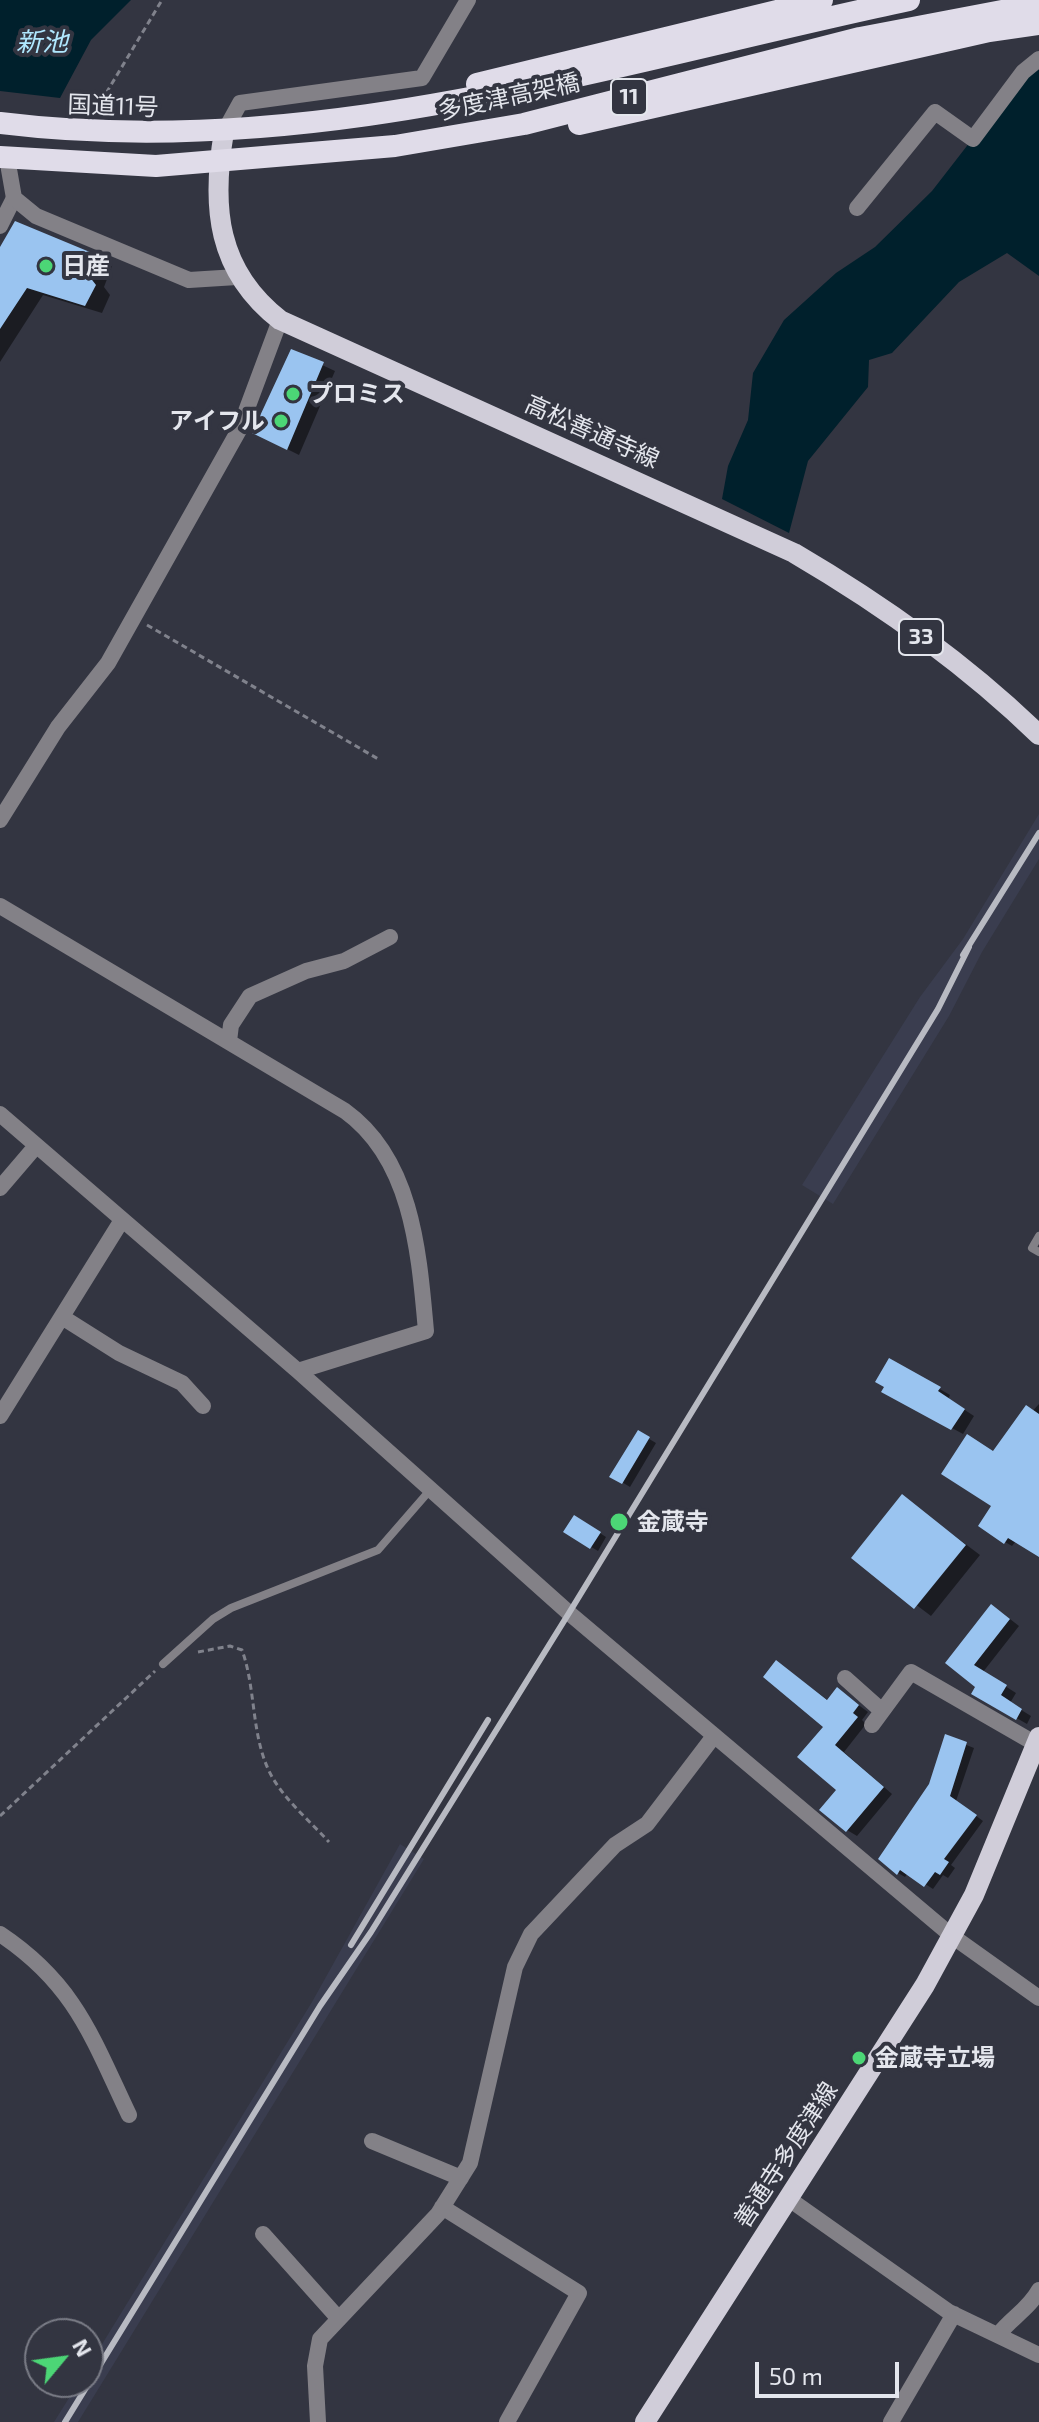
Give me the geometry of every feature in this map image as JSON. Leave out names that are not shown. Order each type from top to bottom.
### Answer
[{"type":"highway","points":[[345,120],[407,101],[822,0]]},
{"type":"highway","name":"多度津高架橋","points":[[224,132],[345,120],[536,86],[909,0]]},
{"type":"highway","name":"多度津高架橋","points":[[218,163],[395,146],[524,124],[860,38],[1038,10]]},
{"type":"highway","name":"国道11号","points":[[0,123],[78,132],[224,132]]},
{"type":"highway","name":"11","points":[[4,158],[156,166],[218,163]]},
{"type":"main road","name":"高松善通寺線","points":[[224,132],[218,163],[221,219],[227,252],[237,277],[280,320],[794,553],[861,593],[900,621],[1012,709],[1039,735]]},
{"type":"main road","name":"善通寺多度津線","points":[[645,2422],[789,2199],[952,1936],[974,1895],[1037,1740]]},
{"type":"street","points":[[224,132],[240,103],[422,78],[468,0]]},
{"type":"street","points":[[857,208],[935,112],[973,139],[1023,72],[1039,59]]},
{"type":"street","points":[[898,127],[913,139]]},
{"type":"street","points":[[4,158],[14,198],[36,216],[189,280],[237,277]]},
{"type":"street","points":[[0,226],[14,198]]},
{"type":"street","points":[[0,820],[58,727],[108,663],[239,430],[280,320]]},
{"type":"street","points":[[0,906],[363,1124],[392,1168],[418,1245],[426,1331],[298,1371]]},
{"type":"street","points":[[229,1041],[231,1025],[250,996],[306,971],[344,961],[390,937]]},
{"type":"street","points":[[0,1114],[298,1371],[569,1613],[857,1852],[952,1936],[1039,1998]]},
{"type":"street","points":[[0,1188],[36,1146]]},
{"type":"street","points":[[0,1416],[122,1220]]},
{"type":"street","points":[[62,1317],[119,1353],[182,1383],[203,1406]]},
{"type":"street","points":[[872,1725],[911,1672],[951,1687],[1037,1740]]},
{"type":"street","points":[[845,1678],[882,1711]]},
{"type":"street","points":[[318,2422],[315,2366],[320,2339],[442,2207],[470,2163],[515,1967],[531,1934],[615,1845],[647,1824],[714,1736]]},
{"type":"street","points":[[0,1934],[31,1955],[65,1990],[129,2115]]},
{"type":"street","points":[[372,2141],[461,2178]]},
{"type":"street","points":[[789,2199],[954,2314],[1039,2355]]},
{"type":"street","points":[[442,2207],[579,2293],[507,2422]]},
{"type":"street","points":[[263,2234],[339,2319]]},
{"type":"street","points":[[998,2335],[1009,2321],[1033,2302],[1039,2290]]},
{"type":"street","points":[[891,2422],[954,2314]]},
{"type":"lane","points":[[1039,1236],[1032,1248],[1039,1252]]},
{"type":"lane","points":[[163,1664],[213,1619],[231,1608],[378,1550],[431,1488]]},
{"type":"path","points":[[92,116],[162,0]]},
{"type":"path","points":[[133,617],[380,760]]},
{"type":"path","points":[[0,1816],[163,1664],[201,1651],[230,1646],[242,1650],[257,1732],[269,1772],[282,1791],[329,1842]]},
{"type":"shaded area","points":[[1039,814],[1039,859],[982,952],[949,1016],[833,1204],[802,1185],[920,997],[963,939]]},
{"type":"shaded area","points":[[400,1844],[424,1859],[104,2380],[104,2341],[312,2002]]},
{"type":"shaded area","points":[[69,2398],[93,2398],[78,2422],[54,2422]]},
{"type":"water","name":"新池","points":[[0,0],[131,0],[91,40],[60,98],[0,91]]},
{"type":"water","points":[[1039,62],[1039,276],[1007,253],[959,282],[892,353],[869,360],[868,387],[808,461],[789,533],[722,499],[728,466],[748,420],[753,373],[784,320],[836,273],[875,247],[932,191],[1025,71]]},
{"type":"building","name":"日産","points":[[15,221],[97,255],[89,276],[96,285],[85,306],[27,288],[0,329],[0,247]]},
{"type":"building","points":[[291,349],[324,362],[287,450],[252,433]]},
{"type":"building","points":[[889,1358],[941,1387],[938,1391],[965,1409],[951,1430],[881,1392],[884,1387],[875,1382]]},
{"type":"building","points":[[1026,1405],[1039,1414],[1039,1557],[1008,1538],[1004,1544],[978,1526],[991,1506],[941,1474],[967,1434],[993,1451]]},
{"type":"building","points":[[638,1430],[650,1437],[622,1484],[609,1477]]},
{"type":"building","points":[[902,1494],[966,1545],[914,1609],[851,1558]]},
{"type":"building","points":[[574,1515],[601,1532],[590,1549],[563,1532]]},
{"type":"building","points":[[991,1604],[1010,1619],[974,1665],[1007,1685],[1001,1695],[1022,1709],[1016,1720],[971,1694],[975,1687],[945,1663]]},
{"type":"building","points":[[776,1660],[827,1700],[837,1687],[859,1705],[853,1713],[858,1717],[835,1745],[884,1787],[846,1832],[819,1810],[836,1790],[797,1757],[823,1727],[763,1677]]},
{"type":"building","points":[[945,1734],[967,1742],[950,1796],[977,1815],[944,1859],[949,1862],[940,1875],[935,1872],[924,1887],[900,1870],[897,1875],[878,1859],[929,1784]]},
{"type":"railway","points":[[963,955],[1039,833]]},
{"type":"railway","points":[[65,2422],[320,2006],[371,1932],[569,1613],[938,1009],[969,947]]},
{"type":"railway","points":[[351,1945],[488,1720]]},
{"type":"place","name":"日産","points":[[46,266]]},
{"type":"place","name":"プロミス","points":[[293,394]]},
{"type":"place","name":"アイフル","points":[[281,421]]},
{"type":"place","name":"金蔵寺","points":[[619,1522]]},
{"type":"place","name":"金蔵寺立場","points":[[859,2058]]}]
